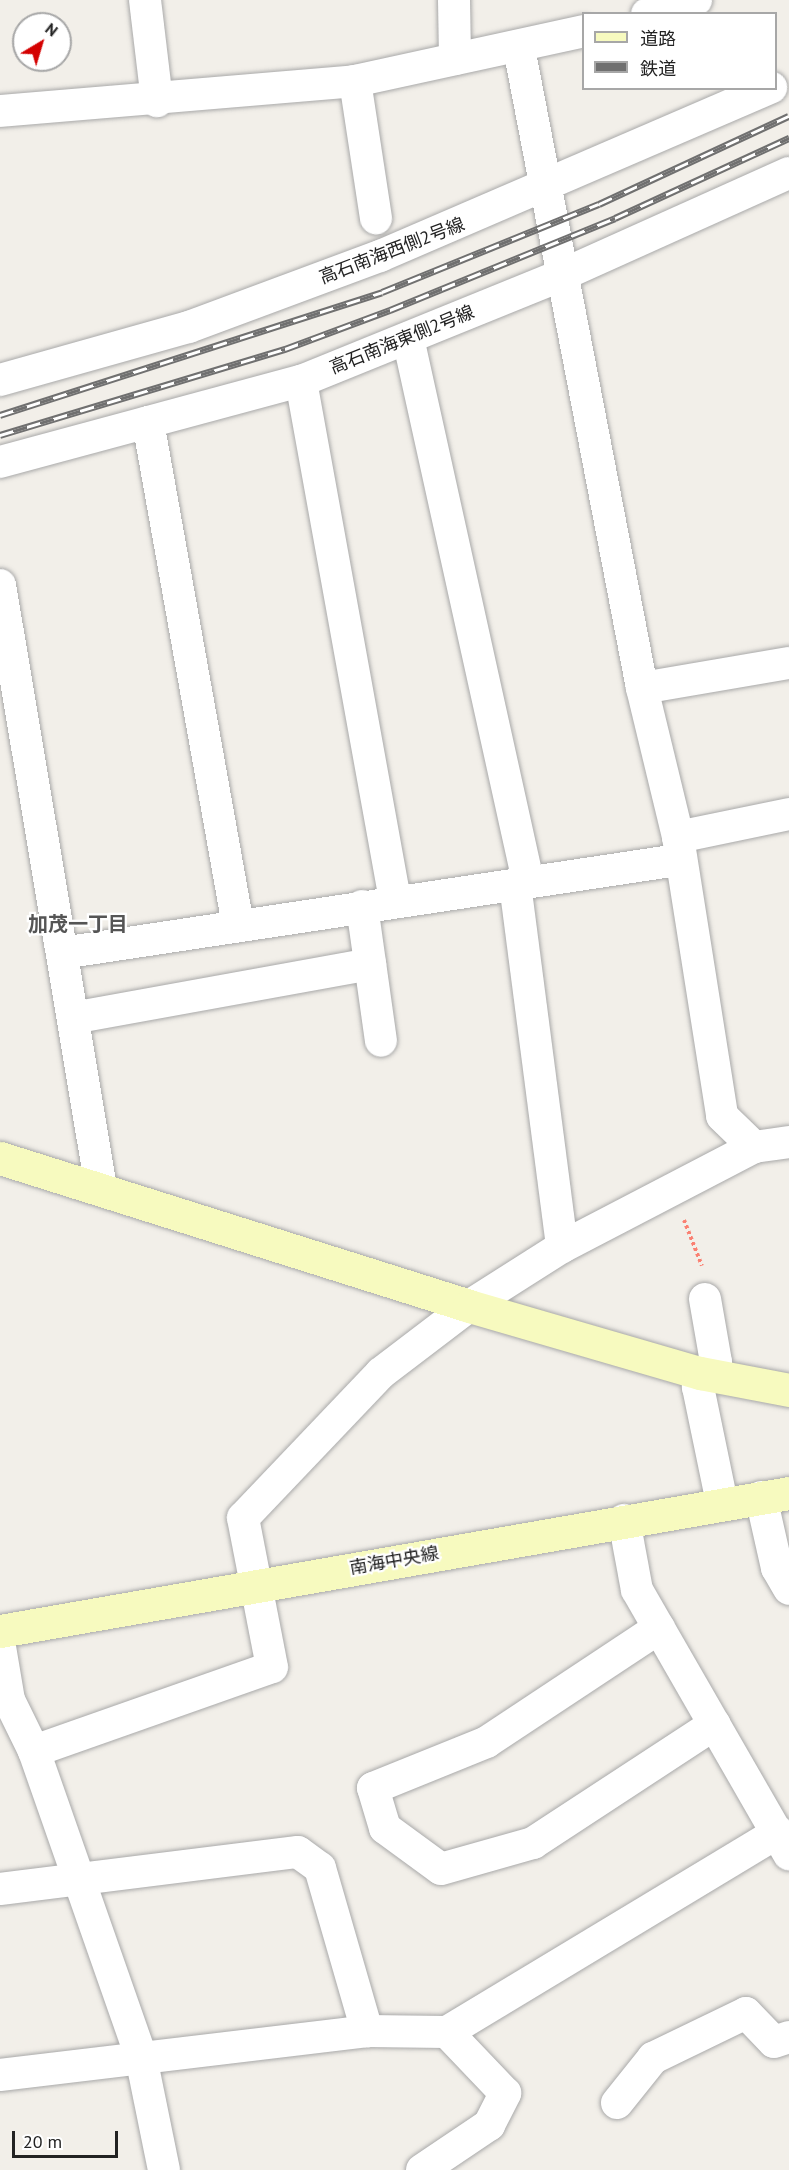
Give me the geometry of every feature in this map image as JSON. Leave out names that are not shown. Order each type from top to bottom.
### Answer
[{"type":"street","points":[[145,0],[157,101]]},
{"type":"street","points":[[454,0],[455,58]]},
{"type":"street","points":[[653,12],[696,0]]},
{"type":"street","points":[[0,111],[157,101],[355,81],[455,58],[519,48],[582,32]]},
{"type":"street","points":[[519,48],[642,688],[678,848],[722,1116],[754,1147]]},
{"type":"street","points":[[355,81],[376,218]]},
{"type":"street","name":"高石南海西側2号線","points":[[0,380],[189,327],[546,189],[767,90]]},
{"type":"street","name":"高石南海東側2号線","points":[[0,462],[301,381],[562,275],[789,173]]},
{"type":"street","points":[[408,338],[522,883],[562,1247]]},
{"type":"street","points":[[301,381],[395,900]]},
{"type":"street","points":[[148,422],[238,925]]},
{"type":"street","points":[[0,585],[14,752],[62,953],[101,1188]]},
{"type":"street","points":[[642,688],[789,663]]},
{"type":"street","points":[[62,953],[395,900],[522,883],[678,848],[789,814]]},
{"type":"street","points":[[362,906],[381,1041]]},
{"type":"street","points":[[73,1018],[370,964]]},
{"type":"street","points":[[33,1751],[272,1667],[243,1518],[381,1373],[469,1306],[562,1247],[671,1187],[754,1147],[789,1142]]},
{"type":"street","points":[[0,1158],[469,1306],[708,1374],[789,1390]]},
{"type":"street","points":[[705,1299],[716,1362],[698,1387],[722,1503]]},
{"type":"street","points":[[775,1495],[777,1568],[789,1589]]},
{"type":"street","name":"南海中央線","points":[[0,1631],[775,1495]]},
{"type":"street","points":[[0,2074],[367,2031],[447,2032],[783,1843],[637,1590],[624,1520]]},
{"type":"street","points":[[660,1628],[487,1742],[373,1788],[386,1828],[441,1869],[533,1843],[715,1724]]},
{"type":"street","points":[[0,1647],[5,1701],[33,1751],[141,2057],[164,2170]]},
{"type":"street","points":[[0,1889],[79,1882],[298,1852],[320,1868],[367,2031]]},
{"type":"street","points":[[617,2103],[653,2058],[746,2013],[774,2042],[789,2037]]},
{"type":"street","points":[[422,2170],[489,2125],[505,2093],[447,2032]]},
{"type":"path","points":[[671,1187],[711,1291],[705,1299]]},
{"type":"railway","points":[[0,415],[382,292],[599,204],[789,116]]},
{"type":"railway","points":[[0,435],[285,349],[390,310],[615,218],[789,138]]},
{"type":"district","name":"加茂一丁目","points":[[78,924]]}]
